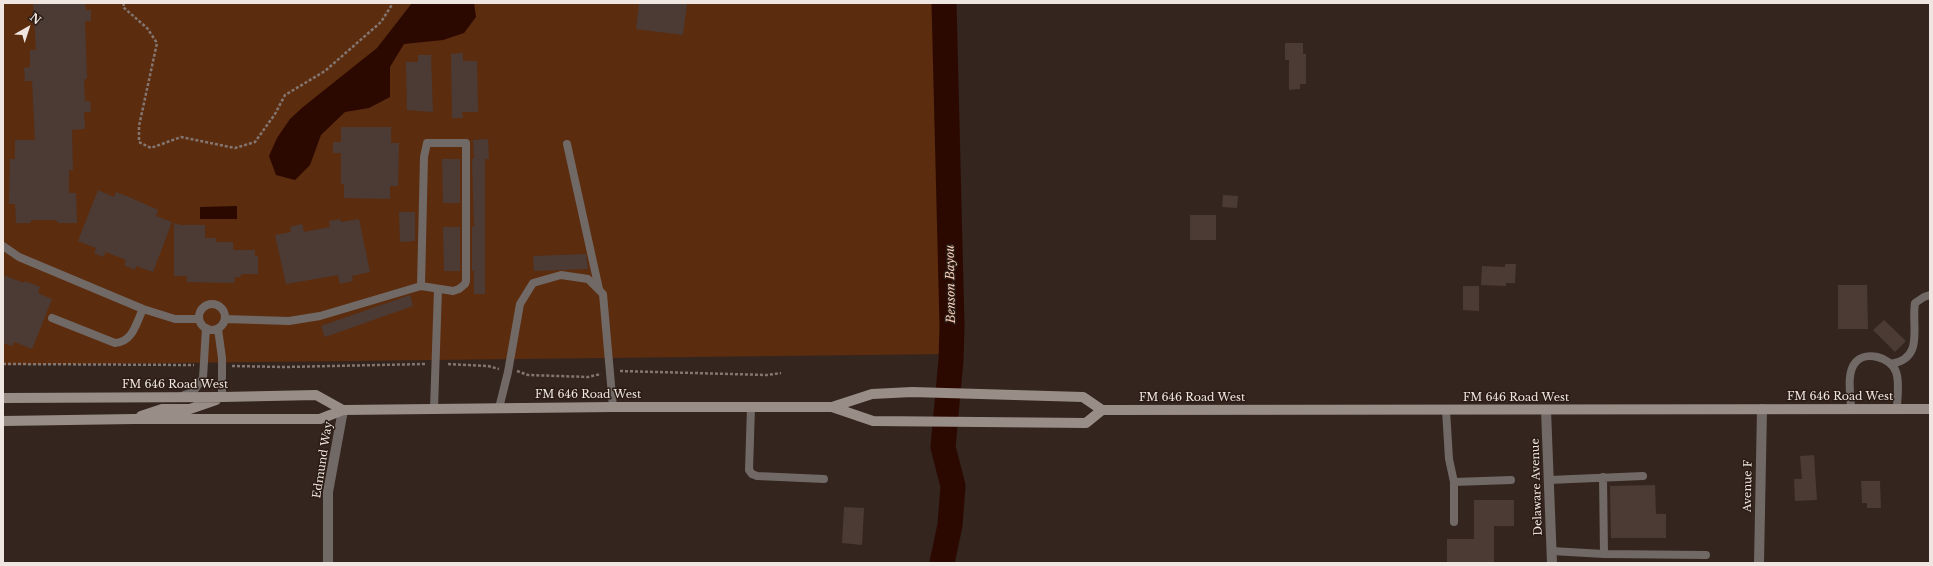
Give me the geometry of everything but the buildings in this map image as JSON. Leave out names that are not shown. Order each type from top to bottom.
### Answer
[{"type":"main road","name":"FM 646 Road West","points":[[3,421],[320,419],[343,410],[613,407],[832,407],[872,394],[912,392],[1083,397],[1102,410],[1930,409]]},
{"type":"main road","name":"FM 646 Road West","points":[[3,398],[222,398],[316,395],[343,410]]},
{"type":"main road","points":[[134,419],[162,409],[190,409],[222,398]]},
{"type":"main road","name":"FM 646 Road West","points":[[832,407],[873,421],[974,423],[1086,423],[1102,410]]},
{"type":"street","name":"Avenue F","points":[[1759,563],[1762,409]]},
{"type":"street","name":"Edmund Way","points":[[328,563],[328,492],[343,410]]},
{"type":"street","name":"Delaware Avenue","points":[[1546,410],[1552,563]]},
{"type":"lane","points":[[225,319],[289,321],[320,316],[421,286],[453,291],[460,289],[466,281],[466,143],[427,143],[424,156],[421,286]]},
{"type":"lane","points":[[567,144],[599,290]]},
{"type":"lane","points":[[3,246],[6,250],[18,257],[142,308],[175,319],[199,319]]},
{"type":"lane","points":[[499,408],[508,372],[520,304],[533,283],[561,275],[588,278],[603,294],[613,407]]},
{"type":"lane","points":[[434,409],[438,289]]},
{"type":"lane","points":[[1891,364],[1900,362],[1908,355],[1915,345],[1913,313],[1915,302],[1924,297],[1930,296]]},
{"type":"lane","points":[[209,304],[219,306],[223,310],[225,319],[218,328],[214,330],[206,328],[202,325],[199,319],[202,308],[209,304]]},
{"type":"lane","points":[[52,318],[115,342],[121,342],[131,335],[142,308]]},
{"type":"lane","points":[[181,397],[193,392],[203,378],[206,328]]},
{"type":"lane","points":[[218,328],[222,366],[222,398]]},
{"type":"lane","points":[[1851,409],[1850,373],[1855,363],[1866,357],[1880,357],[1891,364],[1896,372],[1897,409]]},
{"type":"lane","points":[[752,407],[750,470],[752,474],[757,476],[824,479]]},
{"type":"lane","points":[[1446,410],[1448,459],[1454,482],[1454,522]]},
{"type":"lane","points":[[1548,480],[1642,476]]},
{"type":"lane","points":[[1603,477],[1604,554]]},
{"type":"lane","points":[[1454,482],[1511,480]]},
{"type":"lane","points":[[1552,551],[1604,554],[1706,555]]},
{"type":"path","points":[[124,3],[123,7],[147,28],[157,43],[139,126],[139,142],[150,148],[181,137],[235,148],[255,142],[275,114],[285,95],[325,71],[381,22],[393,3]]},
{"type":"path","points":[[3,364],[204,365]]},
{"type":"path","points":[[222,366],[285,367],[426,364]]},
{"type":"path","points":[[448,364],[488,366],[508,372],[520,371],[528,375],[588,377],[609,372],[767,375],[781,373]]},
{"type":"shaded area","points":[[3,3],[942,3],[950,354],[3,365]]},
{"type":"shaded area","points":[[412,3],[474,3],[476,17],[464,33],[443,40],[404,44],[390,67],[390,97],[369,108],[345,112],[321,135],[310,165],[295,180],[276,175],[269,156],[277,138],[290,119],[377,48]]},
{"type":"shaded area","points":[[237,206],[237,219],[200,219],[200,207]]},
{"type":"waterway","name":"Benson Bayou","points":[[942,563],[950,525],[953,486],[943,447],[951,360],[952,326],[944,3]]}]
